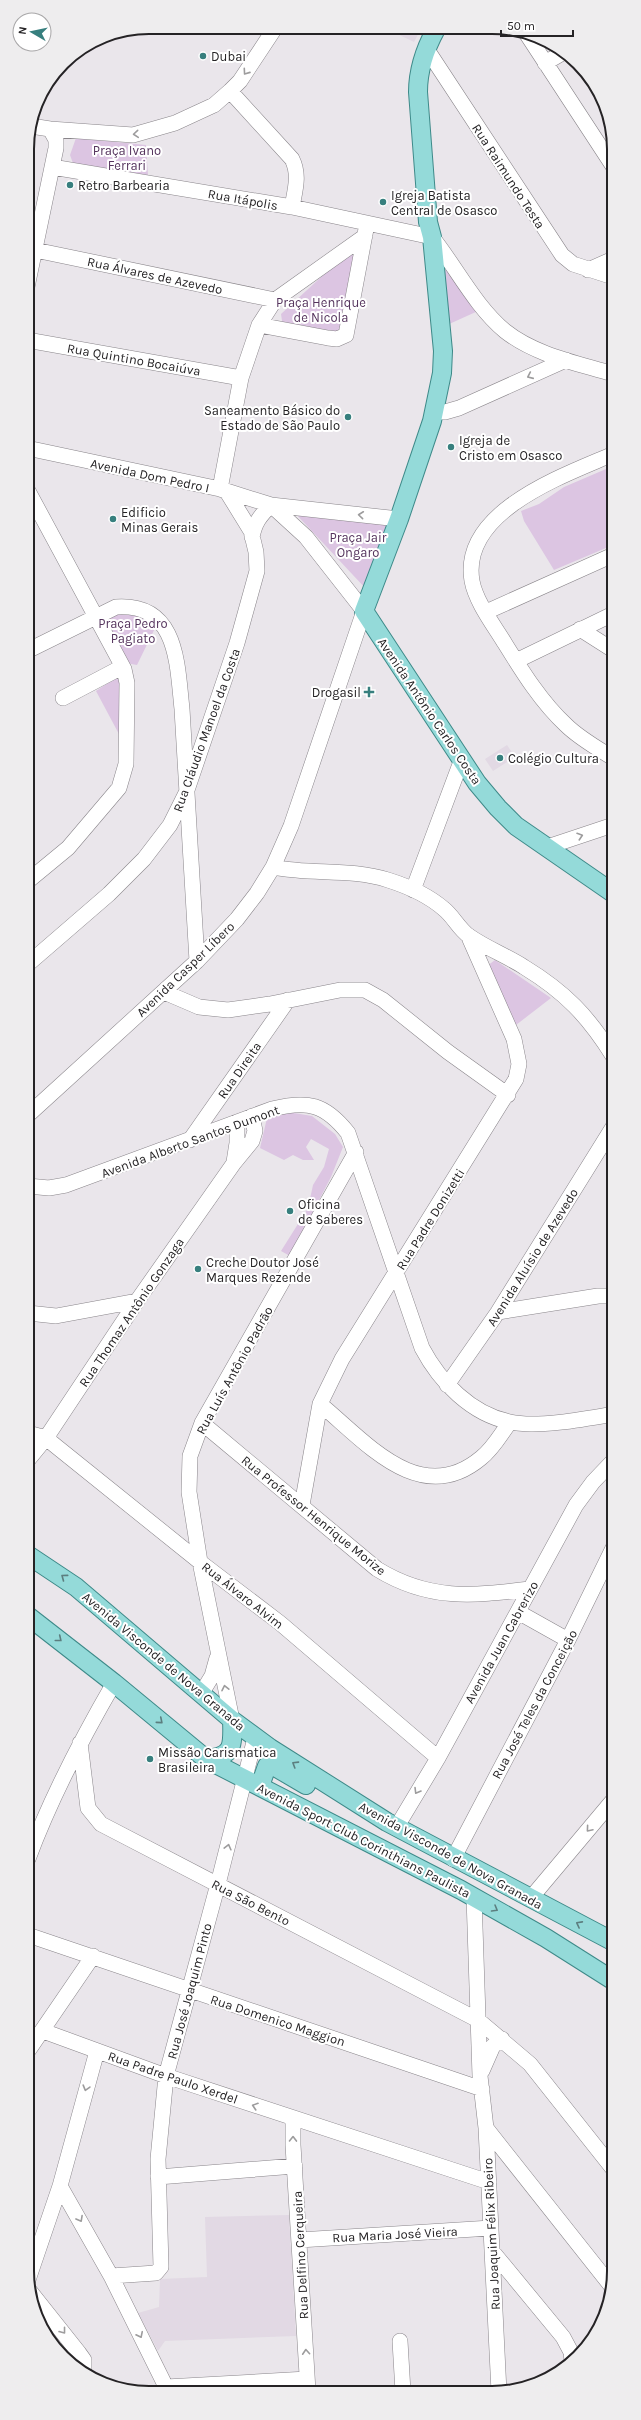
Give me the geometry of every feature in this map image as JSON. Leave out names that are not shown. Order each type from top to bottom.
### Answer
[{"type":"main road","points":[[364,611],[400,519],[434,412],[442,373],[443,351],[432,237],[428,222],[418,103],[418,75],[426,48],[433,34]]},
{"type":"main road","name":"Avenida Antônio Carlos Costa","points":[[364,611],[477,783],[498,808],[516,826],[607,889]]},
{"type":"main road","name":"Avenida Visconde de Nova Granada","points":[[34,1559],[76,1587],[255,1738],[392,1825],[607,1938]]},
{"type":"main road","name":"Avenida Sport Club Corinthians Paulista","points":[[34,1621],[114,1683],[206,1759],[474,1897],[546,1938],[607,1977]]},
{"type":"main road","points":[[206,1759],[217,1758],[228,1753],[232,1744],[232,1720]]},
{"type":"main road","points":[[252,1782],[266,1766],[272,1765],[368,1820],[392,1825]]},
{"type":"street","points":[[36,127],[125,135],[142,134],[175,123],[214,105],[230,91],[240,81],[271,34]]},
{"type":"street","points":[[531,41],[607,153]]},
{"type":"street","name":"Rua Raimundo Testa","points":[[426,48],[562,255],[573,264],[607,275]]},
{"type":"street","points":[[545,63],[558,55]]},
{"type":"street","points":[[230,91],[279,144],[294,163],[297,181],[292,207]]},
{"type":"street","points":[[34,255],[56,148],[56,140],[50,129]]},
{"type":"street","name":"Rua Itápolis","points":[[52,167],[292,207],[366,230],[432,237]]},
{"type":"street","points":[[224,490],[241,378],[259,325],[275,300],[366,230]]},
{"type":"street","points":[[259,325],[328,338],[337,339],[346,335],[366,230]]},
{"type":"street","points":[[432,237],[479,303],[499,325],[526,344],[566,360],[607,372]]},
{"type":"street","name":"Rua Álvares de Azevedo","points":[[35,250],[275,300]]},
{"type":"street","points":[[588,270],[607,262]]},
{"type":"street","name":"Rua Quintino Bocaiúva","points":[[34,341],[241,378]]},
{"type":"street","points":[[434,412],[445,412],[459,408],[566,360]]},
{"type":"street","name":"Avenida Dom Pedro I","points":[[34,449],[224,490],[271,505]]},
{"type":"street","points":[[607,457],[532,492],[506,508],[492,522],[479,542],[472,567],[472,581],[486,612],[534,687],[566,726],[607,754]]},
{"type":"street","name":"Rua Cláudio Manoel da Costa","points":[[34,959],[109,894],[144,859],[170,825],[186,793],[254,590],[257,571],[252,537],[241,511],[224,490]]},
{"type":"street","points":[[34,502],[122,667],[127,683],[126,764],[119,788],[68,848],[34,876]]},
{"type":"street","points":[[252,537],[255,524],[259,516],[271,505],[400,519]]},
{"type":"street","name":"Avenida Antônio Carlos Costa","points":[[271,505],[306,537],[364,611]]},
{"type":"street","points":[[486,612],[607,558]]},
{"type":"street","points":[[34,647],[116,607],[132,606],[146,610],[160,619],[167,631],[173,648],[178,672],[197,961]]},
{"type":"street","name":"Avenida Casper Líbero","points":[[34,1110],[197,961],[237,919],[273,867],[309,776],[364,611]]},
{"type":"street","points":[[516,661],[607,617]]},
{"type":"street","points":[[580,629],[607,646]]},
{"type":"street","points":[[63,698],[122,667]]},
{"type":"street","points":[[413,890],[462,759]]},
{"type":"street","points":[[547,847],[607,827]]},
{"type":"street","points":[[273,867],[302,871],[352,873],[387,879],[413,890],[444,909],[468,935],[525,967],[577,1006],[596,1029],[607,1046]]},
{"type":"street","name":"Rua Padre Donizetti","points":[[302,1505],[320,1404],[342,1359],[508,1095],[516,1079],[519,1064],[517,1048],[468,935]]},
{"type":"street","points":[[164,992],[199,1007],[215,1010],[246,1008],[340,990],[365,990],[383,1000],[448,1052],[508,1095]]},
{"type":"street","name":"Rua Direita","points":[[190,1140],[288,1000]]},
{"type":"street","name":"Avenida Alberto Santos Dumont","points":[[34,1187],[48,1188],[66,1185],[252,1116],[283,1106],[310,1104],[328,1112],[337,1119],[348,1133],[356,1152],[395,1274],[422,1348],[431,1366],[447,1385],[475,1408],[510,1422],[540,1423],[607,1415]]},
{"type":"street","name":"Rua Thomaz Antônio Gonzaga","points":[[34,1453],[46,1438],[137,1301],[254,1136],[255,1126],[252,1116]]},
{"type":"street","name":"Rua Thomaz Antônio Gonzaga","points":[[234,1163],[237,1143],[237,1122]]},
{"type":"street","name":"Avenida Aluísio de Azevedo","points":[[447,1385],[498,1312],[607,1137]]},
{"type":"street","name":"Rua Luís Antônio Padrão","points":[[232,1720],[200,1562],[188,1474],[190,1456],[202,1424],[356,1152]]},
{"type":"street","points":[[598,1296],[607,1290]]},
{"type":"street","points":[[498,1312],[598,1296],[607,1296]]},
{"type":"street","points":[[34,1314],[56,1316],[137,1301]]},
{"type":"street","points":[[320,1404],[394,1465],[419,1476],[442,1476],[470,1466],[482,1458],[510,1422]]},
{"type":"street","name":"Rua Professor Henrique Morize","points":[[202,1424],[302,1505],[377,1570],[410,1586],[428,1591],[462,1596],[530,1590]]},
{"type":"street","points":[[34,1435],[46,1438]]},
{"type":"street","name":"Rua Álvaro Alvim","points":[[46,1438],[200,1562],[280,1623],[438,1758]]},
{"type":"street","name":"Avenida Juan Cabrerizo","points":[[392,1825],[438,1758],[576,1505],[593,1482],[607,1467]]},
{"type":"street","name":"Rua José Teles da Conceição","points":[[453,1858],[568,1640],[607,1571]]},
{"type":"street","points":[[518,1612],[568,1640]]},
{"type":"street","name":"Rua Luís Antônio Padrão","points":[[201,1694],[212,1676],[218,1655]]},
{"type":"street","points":[[34,1842],[42,1820],[80,1743],[114,1683]]},
{"type":"street","name":"Rua José Joaquim Pinto","points":[[111,2276],[156,2273],[161,2268],[158,2177],[160,2124],[166,2076],[218,1884],[252,1782],[255,1738]]},
{"type":"street","name":"Rua São Bento","points":[[80,1743],[88,1808],[93,1817],[117,1834],[218,1884],[478,2020],[502,2038],[530,2064],[607,2161]]},
{"type":"street","points":[[530,1899],[607,1807]]},
{"type":"street","name":"Rua Joaquim Félix Ribeiro","points":[[474,1897],[481,2082],[486,2128],[499,2386]]},
{"type":"street","name":"Rua Domenico Maggion","points":[[34,1937],[189,1990],[481,2082]]},
{"type":"street","points":[[34,2043],[93,1956]]},
{"type":"street","points":[[43,2031],[97,2051]]},
{"type":"street","name":"Rua Joaquim Félix Ribeiro","points":[[481,2082],[490,2052],[502,2038]]},
{"type":"street","name":"Rua Padre Paulo Xerdel","points":[[34,2262],[60,2186],[97,2051],[166,2076],[489,2182]]},
{"type":"street","name":"Rua Delfino Cerqueira","points":[[299,2120],[295,2166],[308,2385]]},
{"type":"street","points":[[486,2128],[607,2280]]},
{"type":"street","points":[[158,2177],[295,2166]]},
{"type":"street","points":[[60,2186],[111,2276],[166,2386]]},
{"type":"street","name":"Rua Maria José Vieira","points":[[299,2240],[491,2228]]},
{"type":"street","points":[[492,2251],[563,2337],[571,2354]]},
{"type":"street","points":[[38,2302],[84,2360],[84,2366]]},
{"type":"street","points":[[400,2341],[403,2386]]},
{"type":"street","points":[[273,2386],[308,2385]]},
{"type":"shaded area","points":[[397,34],[418,34],[414,42]]},
{"type":"shaded area","name":"Colégio Cultura","points":[[507,745],[515,757],[493,771],[485,759]]},
{"type":"shaded area","points":[[289,2215],[296,2336],[165,2341],[158,2351],[138,2313],[159,2307],[160,2279],[207,2277],[205,2217]]},
{"type":"green space","name":"Praça Ivano Ferrari","points":[[76,138],[146,145],[148,175],[74,166],[70,155]]},
{"type":"green space","name":"Praça Henrique de Nicola","points":[[357,244],[340,332],[335,334],[283,327],[281,314]]},
{"type":"green space","points":[[441,268],[450,272],[478,311],[447,325]]},
{"type":"green space","points":[[607,469],[607,548],[554,570],[524,521],[521,511],[539,504],[564,487]]},
{"type":"green space","name":"Praça Jair Ongaro","points":[[294,512],[394,523],[367,590]]},
{"type":"green space","name":"Praça Pedro Pagiato","points":[[116,612],[159,620],[137,665],[126,663],[105,620]]},
{"type":"green space","points":[[123,673],[120,736],[96,691]]},
{"type":"green space","points":[[495,960],[551,998],[516,1025],[487,966]]},
{"type":"green space","points":[[288,1112],[312,1116],[335,1134],[343,1147],[331,1177],[290,1256],[281,1251],[308,1208],[313,1185],[324,1167],[329,1149],[311,1139],[306,1147],[314,1160],[303,1160],[293,1155],[284,1160],[260,1148],[267,1118]]},
{"type":"place","name":"Dubai","points":[[203,56]]},
{"type":"place","name":"Retro Barbearia","points":[[70,185]]},
{"type":"place","name":"Igreja Batista Central de Osasco","points":[[383,202]]},
{"type":"place","name":"Saneamento Básico do Estado de São Paulo","points":[[348,417]]},
{"type":"place","name":"Igreja de Cristo em Osasco","points":[[451,447]]},
{"type":"place","name":"Edificio Minas Gerais","points":[[113,519]]},
{"type":"place","name":"Drogasil","points":[[369,692]]},
{"type":"place","name":"Colégio Cultura","points":[[500,758]]},
{"type":"place","name":"Oficina de Saberes","points":[[290,1211]]},
{"type":"place","name":"Creche Doutor José Marques Rezende","points":[[198,1269]]},
{"type":"place","name":"Missão Carismatica Brasileira","points":[[150,1759]]}]
